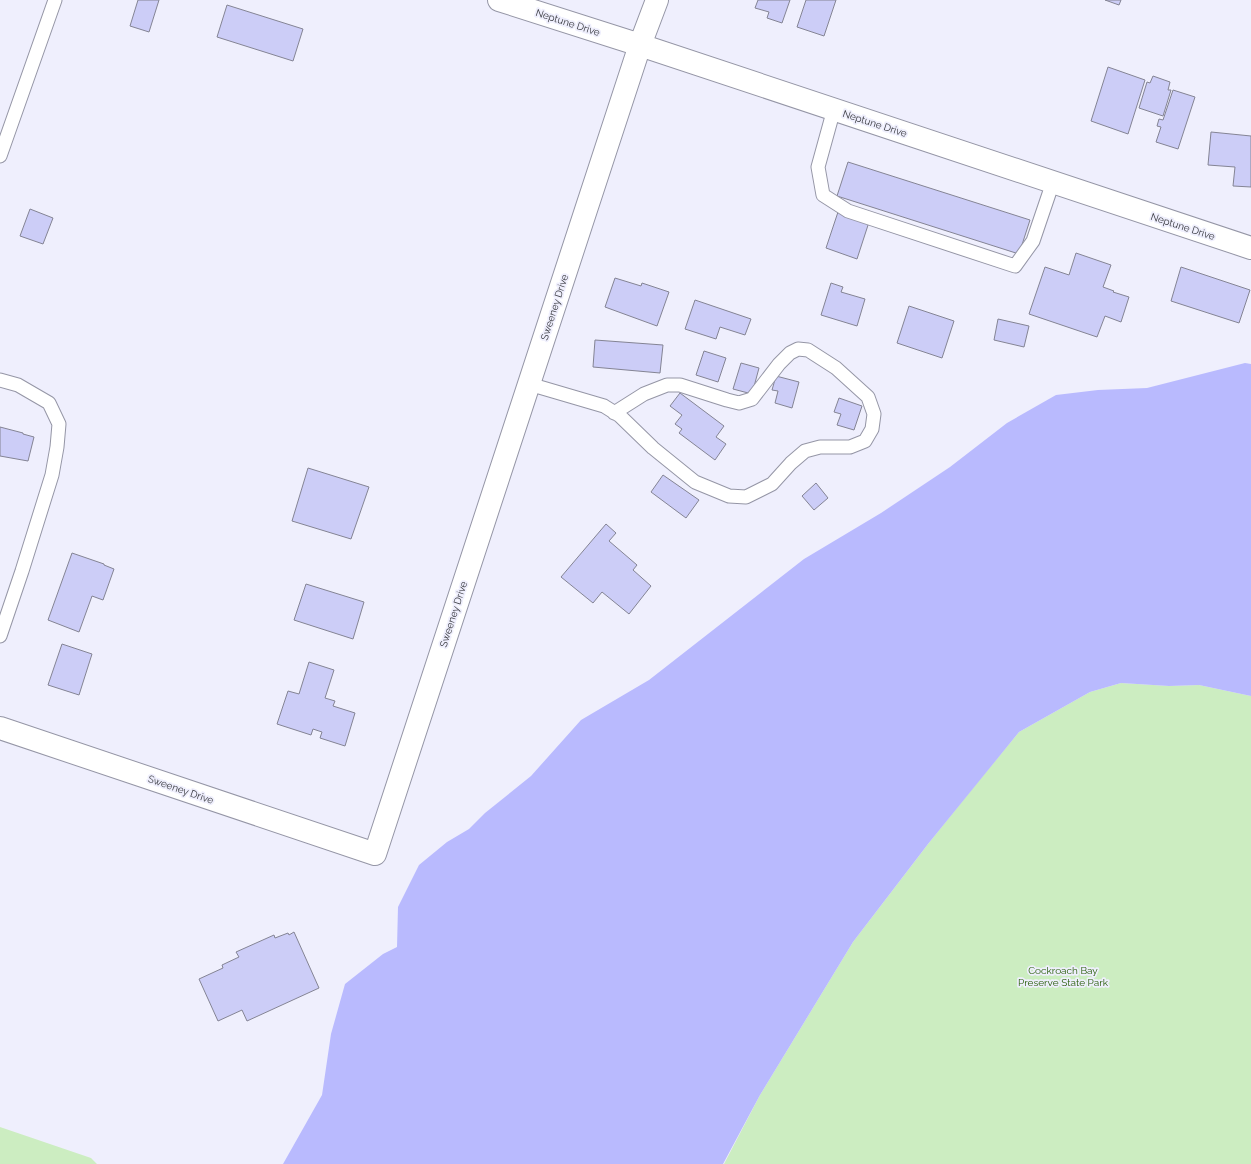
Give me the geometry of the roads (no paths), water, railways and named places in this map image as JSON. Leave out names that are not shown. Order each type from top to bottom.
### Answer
[{"type":"street","name":"Neptune Drive","points":[[499,0],[640,45],[1251,248]]},
{"type":"street","name":"Sweeney Drive","points":[[0,728],[375,854],[640,45],[657,0]]},
{"type":"lane","points":[[0,156],[55,0]]},
{"type":"lane","points":[[834,109],[818,166],[823,195],[848,211],[1016,266],[1033,241],[1053,182]]},
{"type":"lane","points":[[529,384],[604,406],[614,413],[620,416],[653,448],[695,482],[729,496],[746,497],[772,484],[791,463],[805,451],[820,447],[850,447],[865,441],[872,429],[874,414],[868,397],[841,373],[808,350],[798,349],[790,353],[779,364],[752,399],[740,403],[668,384],[644,394],[614,413]]},
{"type":"lane","points":[[0,380],[18,385],[49,403],[58,424],[57,447],[52,475],[0,636]]},
{"type":"water","points":[[1245,363],[1251,364],[1251,696],[1199,685],[1169,686],[1121,683],[1090,692],[1019,732],[928,844],[853,942],[760,1095],[723,1164],[283,1164],[322,1095],[331,1034],[345,984],[383,954],[397,947],[398,907],[419,865],[447,842],[469,829],[485,813],[531,776],[581,720],[649,680],[804,559],[881,513],[950,467],[1007,423],[1056,395],[1098,390],[1147,388]]},
{"type":"park label","name":"Cockroach Bay Preserve State Park","points":[[1063,976]]}]
